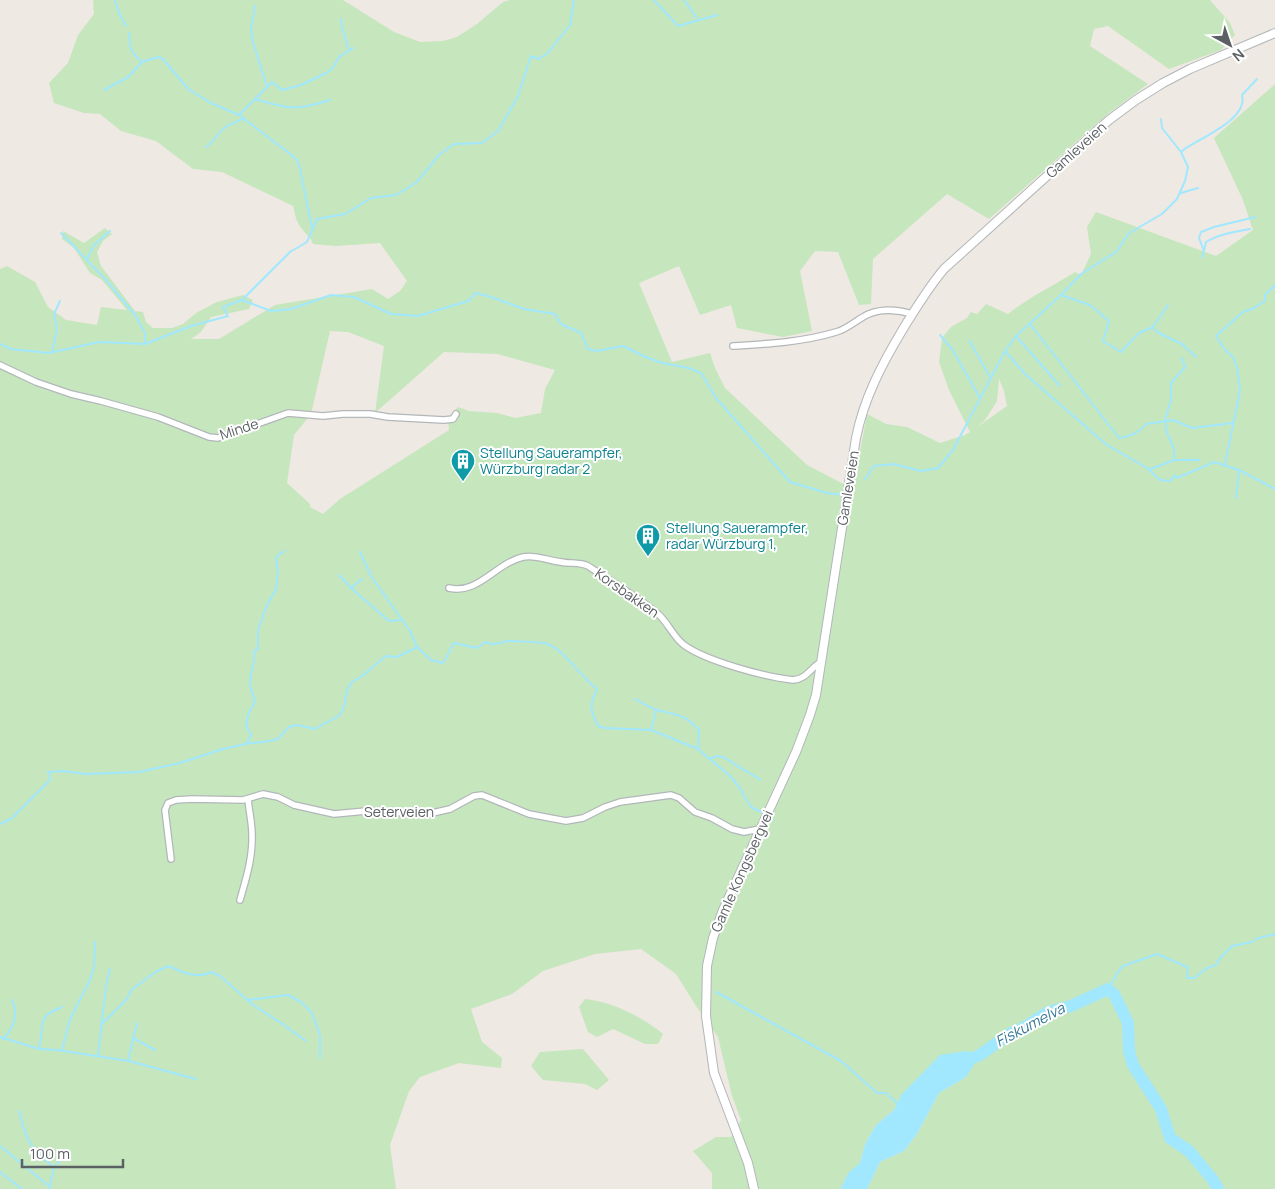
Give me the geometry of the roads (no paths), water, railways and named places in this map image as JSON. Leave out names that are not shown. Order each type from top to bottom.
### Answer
[{"type":"main road","name":"Gamleveien","points":[[824,644],[859,424],[873,383],[912,314],[935,280],[950,263],[1116,114],[1146,93],[1177,75],[1275,33]]},
{"type":"main road","name":"Gamle Kongsbergvei","points":[[754,1189],[748,1163],[714,1073],[707,1029],[706,994],[709,956],[717,926],[810,715],[816,695],[824,644]]},
{"type":"street","points":[[733,346],[785,342],[837,332],[864,316],[876,312],[897,310],[912,314]]},
{"type":"street","name":"Minde","points":[[0,365],[36,382],[70,394],[158,417],[209,437],[218,438],[271,418],[288,414],[323,416],[364,414],[444,420],[453,419],[456,414]]},
{"type":"street","name":"Korsbakken","points":[[449,588],[459,590],[469,588],[510,562],[525,556],[564,563],[582,564],[588,566],[655,611],[684,644],[707,656],[747,670],[793,680],[806,676],[821,662]]},
{"type":"street","name":"Seterveien","points":[[171,859],[165,810],[168,803],[176,800],[192,799],[233,801],[263,794],[271,795],[294,805],[334,814],[362,811],[428,814],[450,809],[474,796],[482,795],[529,814],[552,820],[566,821],[584,818],[605,807],[620,802],[671,794],[679,798],[695,812],[712,818],[735,830],[744,832],[760,829]]},
{"type":"street","points":[[240,900],[252,849],[248,799]]},
{"type":"water","points":[[966,1051],[980,1055],[966,1077],[939,1093],[917,1134],[904,1151],[880,1162],[867,1189],[853,1189],[865,1144],[876,1125],[894,1110],[901,1095],[940,1055]]},
{"type":"waterway","points":[[115,0],[126,26]]},
{"type":"waterway","points":[[242,300],[290,252],[307,242],[317,219],[345,214],[371,198],[396,195],[417,182],[439,155],[454,144],[482,143],[498,131],[518,96],[531,56],[538,59],[547,54],[570,25],[574,0]]},
{"type":"waterway","points":[[654,0],[678,26],[717,15]]},
{"type":"waterway","points":[[684,0],[697,18]]},
{"type":"waterway","points":[[240,114],[267,87],[253,42],[251,28],[255,6]]},
{"type":"waterway","points":[[341,19],[349,50]]},
{"type":"waterway","points":[[129,33],[131,50],[142,62],[158,57],[163,59],[188,89],[211,103],[239,115],[297,160],[312,228]]},
{"type":"waterway","points":[[267,87],[272,82],[282,90],[301,85],[332,69],[339,57],[353,48]]},
{"type":"waterway","points":[[104,90],[128,77],[142,62]]},
{"type":"waterway","points":[[1182,151],[1230,121],[1238,113],[1242,104],[1242,95],[1257,79]]},
{"type":"waterway","points":[[255,99],[284,107],[309,106],[330,100]]},
{"type":"waterway","points":[[206,147],[227,126],[243,119]]},
{"type":"waterway","points":[[865,479],[874,466],[893,464],[921,471],[938,468],[953,450],[1005,351],[1016,336],[1081,274],[1116,252],[1129,233],[1162,214],[1177,199],[1185,181],[1188,167],[1181,152],[1162,128],[1161,119]]},
{"type":"waterway","points":[[1181,193],[1198,188]]},
{"type":"waterway","points":[[1202,257],[1204,251],[1199,238],[1201,232],[1255,217]]},
{"type":"waterway","points":[[1204,250],[1206,242],[1211,239],[1250,229]]},
{"type":"waterway","points":[[87,260],[93,246],[110,231]]},
{"type":"waterway","points":[[61,233],[106,280],[135,315],[145,333],[145,344]]},
{"type":"waterway","points":[[1225,464],[1240,391],[1237,368],[1233,357],[1225,350],[1216,336],[1243,312],[1265,301],[1265,295],[1275,285]]},
{"type":"waterway","points":[[0,344],[11,349],[49,353],[99,342],[145,344],[191,326],[228,316],[223,307],[242,300],[271,311],[291,309],[331,295],[354,297],[391,314],[418,316],[468,301],[476,293],[524,309],[555,314],[561,324],[581,333],[588,349],[597,351],[623,346],[662,363],[689,368],[701,373],[716,398],[790,482],[827,493],[844,495]]},
{"type":"waterway","points":[[1061,295],[1090,305],[1109,321],[1103,341],[1121,352],[1139,333],[1153,327],[1168,305]]},
{"type":"waterway","points":[[52,352],[57,330],[54,314],[60,301]]},
{"type":"waterway","points":[[1030,324],[1119,438],[1134,434],[1146,424],[1173,420],[1192,428],[1233,423]]},
{"type":"waterway","points":[[1153,327],[1157,332],[1182,344],[1196,357]]},
{"type":"waterway","points":[[940,335],[952,349],[980,398]]},
{"type":"waterway","points":[[1016,336],[1060,386]]},
{"type":"waterway","points":[[969,340],[990,377]]},
{"type":"waterway","points":[[1005,351],[1026,375],[1107,445],[1147,468],[1160,480],[1170,481],[1175,475],[1177,478],[1214,462],[1239,470],[1275,489]]},
{"type":"waterway","points":[[1151,469],[1174,460],[1174,449],[1167,433],[1165,420],[1171,400],[1171,383],[1185,367],[1182,358]]},
{"type":"waterway","points":[[1174,460],[1199,460]]},
{"type":"waterway","points":[[1236,498],[1239,470]]},
{"type":"waterway","points":[[247,743],[251,735],[246,726],[248,714],[255,702],[250,682],[254,651],[258,649],[258,630],[267,605],[276,589],[278,572],[276,559],[278,555],[285,551]]},
{"type":"waterway","points":[[360,552],[371,576],[410,631],[417,647],[431,660],[443,663],[454,643],[477,648],[485,642],[494,644],[508,641],[550,645],[564,655],[596,688],[592,708],[593,716],[598,726],[651,730],[698,749],[729,775],[751,807],[761,812]]},
{"type":"waterway","points":[[339,575],[389,621],[401,620]]},
{"type":"waterway","points":[[351,588],[362,579]]},
{"type":"waterway","points":[[0,824],[11,819],[47,783],[50,779],[48,772],[63,771],[86,774],[139,772],[180,763],[223,749],[278,739],[289,727],[297,725],[315,729],[340,715],[347,690],[352,682],[386,656],[397,657],[417,647]]},
{"type":"waterway","points":[[635,699],[654,709],[680,716],[689,721],[699,730],[698,749]]},
{"type":"waterway","points":[[651,730],[656,710]]},
{"type":"waterway","points":[[711,758],[723,757],[761,780]]},
{"type":"waterway","points":[[1108,989],[1123,966],[1157,954],[1188,967],[1187,978],[1194,978],[1207,968],[1216,965],[1232,946],[1252,942],[1258,938],[1275,934]]},
{"type":"waterway","points":[[62,1050],[70,1019],[94,968],[95,942]]},
{"type":"waterway","points":[[102,1024],[127,999],[131,990],[157,971],[169,966],[195,975],[211,972],[220,976],[253,1005],[306,1041]]},
{"type":"waterway","points":[[98,1056],[106,986],[110,969]]},
{"type":"waterway","name":"Fiskumelva","points":[[964,1061],[980,1055],[1009,1034],[1025,1027],[1048,1012],[1071,1006],[1108,989],[1114,994],[1128,1023],[1129,1051],[1133,1065],[1161,1109],[1170,1138],[1189,1151],[1218,1189]]},
{"type":"waterway","points":[[716,992],[841,1061],[877,1093],[886,1093],[899,1105]]},
{"type":"waterway","points":[[247,1000],[288,995],[301,1002],[312,1013],[320,1035],[320,1058]]},
{"type":"waterway","points":[[3,1039],[13,1026],[15,1011],[12,1000]]},
{"type":"waterway","points":[[39,1048],[44,1018],[62,1007]]},
{"type":"waterway","points":[[128,1061],[137,1023]]},
{"type":"waterway","points":[[0,1037],[39,1049],[129,1061],[196,1079]]},
{"type":"waterway","points":[[133,1038],[155,1050]]},
{"type":"waterway","points":[[19,1111],[30,1143],[54,1169]]},
{"type":"waterway","points":[[0,1146],[49,1186]]},
{"type":"waterway","points":[[49,1189],[54,1168],[61,1159]]},
{"type":"waterway","name":"Fiskumelva","points":[[847,1189],[853,1177],[870,1162]]},
{"type":"waterway","points":[[0,1172],[22,1189]]},
{"type":"place","name":"Stellung Sauerampfer, Würzburg radar 2","points":[[463,482]]},
{"type":"place","name":"Stellung Sauerampfer, radar Würzburg 1,","points":[[648,557]]}]
